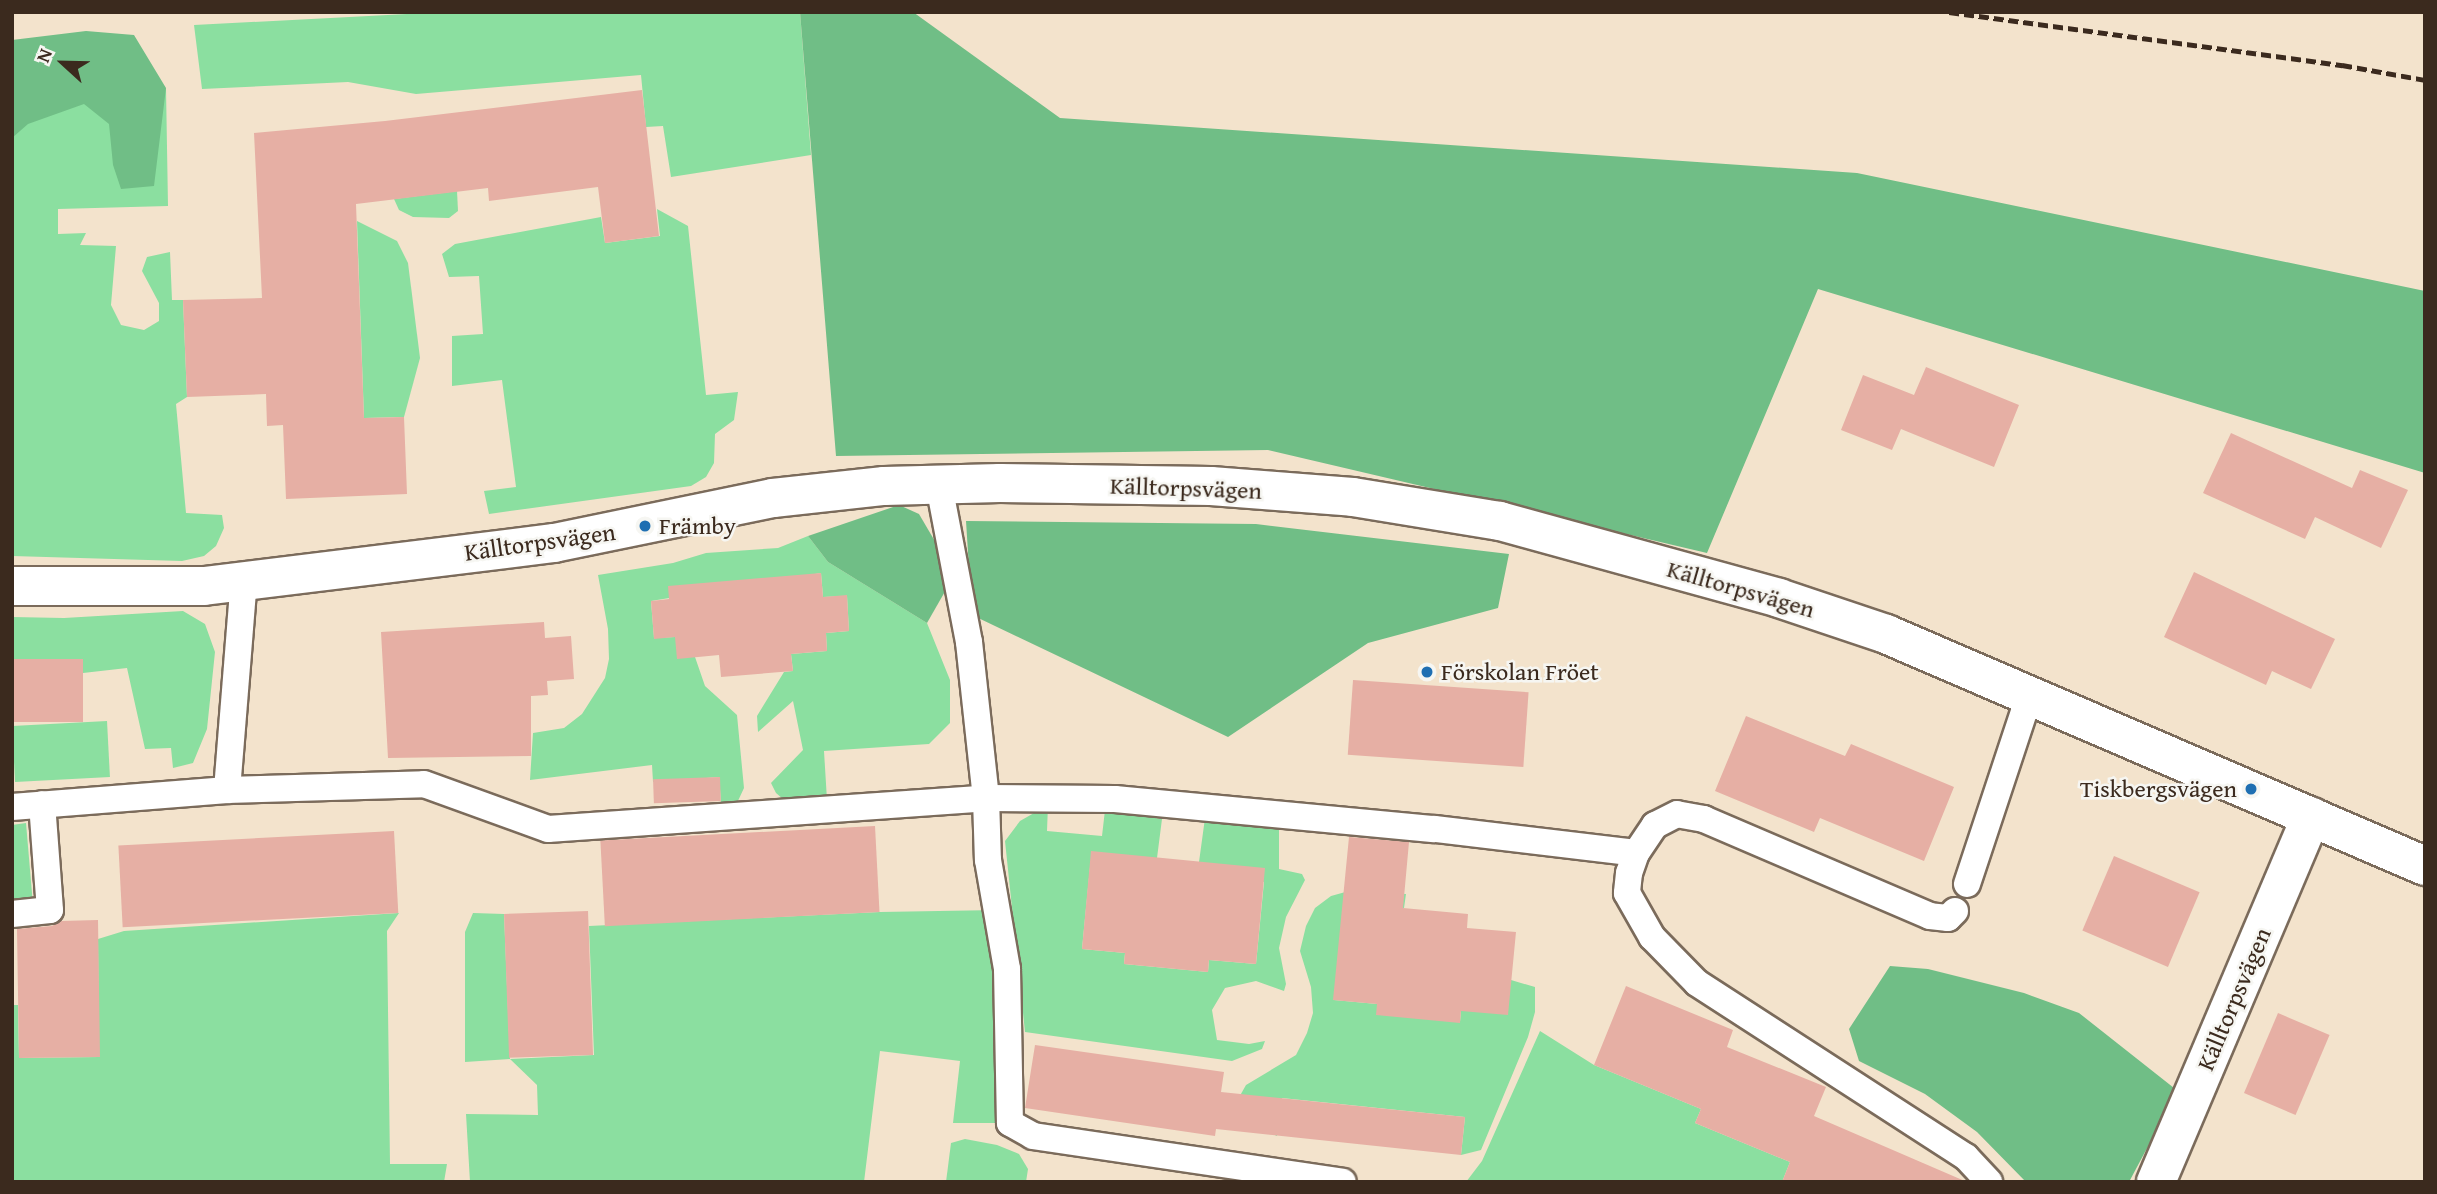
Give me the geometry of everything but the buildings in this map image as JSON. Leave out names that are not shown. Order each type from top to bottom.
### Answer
[{"type":"street","name":"Källtorpsvägen","points":[[12,586],[204,586],[554,543],[773,498],[872,487],[1211,486],[1353,497],[1434,508],[1500,521],[1779,598],[1886,634],[2031,694],[2425,866]]},
{"type":"street","name":"Källtorpsvägen","points":[[2156,1182],[2311,816]]},
{"type":"lane","points":[[939,485],[969,642],[986,798],[988,860],[1007,969],[1010,1123],[1033,1136],[1343,1182]]},
{"type":"lane","points":[[227,790],[244,580]]},
{"type":"lane","points":[[1966,884],[2031,694]]},
{"type":"lane","points":[[12,807],[227,790],[424,784],[548,829],[986,798],[1115,799],[1435,829],[1636,853]]},
{"type":"lane","points":[[12,914],[50,910],[42,804]]},
{"type":"lane","points":[[1955,911],[1948,918],[1930,916],[1704,819],[1677,814],[1655,825],[1636,853],[1629,873],[1628,894],[1652,937],[1698,983],[1966,1157],[1989,1182]]},
{"type":"green space","points":[[445,12],[800,12],[811,155],[671,177],[663,126],[646,127],[641,75],[416,94],[348,82],[202,89],[194,25]]},
{"type":"green space","points":[[800,12],[913,12],[1060,118],[1857,173],[2425,291],[2425,473],[1818,289],[1707,553],[1268,450],[836,456]]},
{"type":"green space","points":[[86,31],[134,35],[166,88],[154,186],[121,189],[113,165],[109,124],[84,104],[28,124],[12,138],[12,40]]},
{"type":"green space","points":[[12,55],[166,88],[168,206],[58,209],[58,234],[86,233],[80,245],[116,246],[111,305],[121,325],[144,330],[159,321],[159,303],[142,271],[147,257],[170,252],[172,300],[183,300],[187,397],[176,404],[186,513],[222,515],[224,528],[216,546],[204,556],[182,561],[12,556]]},
{"type":"green space","points":[[457,191],[458,211],[449,218],[413,217],[399,210],[394,199]]},
{"type":"green space","points":[[657,209],[688,226],[706,395],[738,392],[734,420],[715,434],[714,463],[706,477],[691,486],[489,514],[484,491],[516,487],[502,380],[452,386],[452,336],[483,334],[479,276],[449,277],[442,254],[455,244],[601,217],[605,243],[660,236]]},
{"type":"green space","points":[[357,221],[397,241],[408,263],[420,358],[404,417],[364,418]]},
{"type":"green space","points":[[899,505],[919,514],[943,555],[947,588],[927,623],[828,562],[808,536]]},
{"type":"green space","points":[[966,521],[1256,524],[1509,554],[1498,608],[1368,643],[1228,737],[972,615]]},
{"type":"green space","points":[[808,536],[828,562],[927,623],[950,680],[950,723],[929,744],[824,751],[827,800],[783,799],[776,793],[771,783],[803,750],[793,701],[758,732],[757,716],[784,672],[793,671],[791,654],[827,651],[826,633],[849,631],[847,596],[823,597],[821,573],[651,601],[654,638],[675,637],[695,657],[705,686],[737,715],[744,788],[737,803],[721,802],[719,777],[653,782],[652,765],[530,780],[533,733],[564,728],[582,714],[605,678],[609,659],[608,629],[598,575],[673,563],[706,553],[778,548]]},
{"type":"green space","points":[[183,611],[205,624],[215,652],[207,729],[193,763],[173,768],[171,748],[145,749],[127,668],[83,673],[12,660],[12,617],[64,618]]},
{"type":"green space","points":[[107,721],[110,777],[15,782],[12,726]]},
{"type":"green space","points":[[1048,805],[1047,831],[1102,836],[1105,810],[1162,819],[1157,858],[1090,867],[1082,949],[1125,953],[1124,964],[1208,972],[1209,960],[1256,964],[1264,882],[1199,862],[1205,818],[1279,825],[1279,869],[1302,874],[1305,880],[1286,917],[1279,948],[1286,984],[1284,991],[1256,981],[1225,988],[1212,1010],[1217,1040],[1249,1044],[1265,1041],[1262,1049],[1232,1061],[1025,1032],[1005,841],[1020,821]]},
{"type":"green space","points":[[26,823],[33,905],[12,906],[12,825]]},
{"type":"green space","points":[[1349,891],[1406,894],[1404,908],[1393,907],[1334,1000],[1377,1004],[1460,1022],[1461,1011],[1511,980],[1535,987],[1535,1012],[1528,1037],[1481,1150],[1461,1155],[1465,1117],[1282,1098],[1277,1136],[1237,1117],[1237,1101],[1246,1085],[1296,1055],[1307,1033],[1313,1013],[1311,987],[1300,951],[1306,926],[1315,908],[1331,896]]},
{"type":"green space","points":[[998,910],[1010,1123],[953,1123],[960,1061],[880,1051],[864,1182],[470,1182],[466,1114],[538,1115],[537,1085],[510,1059],[594,1055],[589,926],[880,912]]},
{"type":"green space","points":[[399,913],[387,931],[390,1164],[447,1164],[444,1182],[12,1182],[12,1005],[18,1005],[19,1058],[99,1057],[98,939],[124,931]]},
{"type":"green space","points":[[473,913],[504,914],[510,1059],[465,1062],[465,932]]},
{"type":"green space","points":[[1890,966],[1928,969],[2024,993],[2079,1013],[2174,1088],[2170,1105],[2129,1182],[2026,1182],[1977,1132],[1925,1094],[1859,1061],[1849,1029]]},
{"type":"green space","points":[[1540,1031],[1594,1065],[1701,1109],[1695,1123],[1790,1162],[1782,1182],[1466,1182],[1482,1161]]},
{"type":"green space","points":[[965,1139],[997,1145],[1019,1154],[1028,1169],[1026,1182],[946,1182],[951,1143]]},
{"type":"railway","points":[[1949,12],[2342,65],[2425,80]]},
{"type":"place","name":"Främby","points":[[645,526]]},
{"type":"place","name":"Förskolan Fröet","points":[[1427,672]]},
{"type":"place","name":"Tiskbergsvägen","points":[[2251,789]]}]
